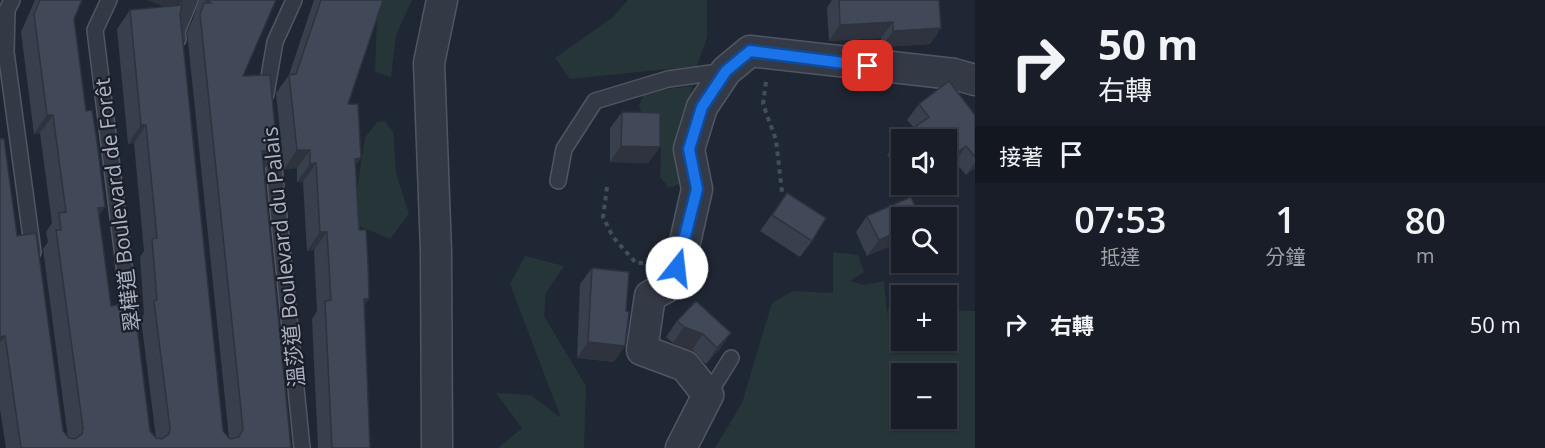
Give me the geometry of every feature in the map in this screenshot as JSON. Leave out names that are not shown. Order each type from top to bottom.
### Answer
[{"type":"street","points":[[437,448],[436,251],[429,63],[442,0]]},
{"type":"street","points":[[681,448],[708,395],[685,366],[642,350],[650,296],[672,284],[697,189],[689,149],[702,107],[726,71],[750,51],[954,74],[975,80]]},
{"type":"lane","points":[[12,0],[8,10],[6,52],[34,262]]},
{"type":"lane","name":"翠樺道 Boulevard de Forêt","points":[[109,0],[95,30],[132,332]]},
{"type":"lane","points":[[179,54],[177,31],[190,0]]},
{"type":"lane","name":"溫莎道 Boulevard du Palais","points":[[294,0],[275,42],[266,90],[302,448]]},
{"type":"lane","points":[[558,182],[564,149],[595,101],[668,79],[726,71]]},
{"type":"lane","points":[[708,395],[731,358]]},
{"type":"path","points":[[769,54],[764,104],[776,140],[782,192]]},
{"type":"path","points":[[607,187],[603,217],[613,237],[636,263],[645,263],[664,288]]},
{"type":"shaded area","points":[[382,0],[412,0],[396,35],[391,77],[375,72],[377,18]]},
{"type":"shaded area","points":[[628,0],[707,0],[707,37],[697,66],[570,79],[555,58],[613,17]]},
{"type":"shaded area","points":[[692,86],[685,182],[669,188],[660,177],[661,147],[639,107],[644,92]]},
{"type":"shaded area","points":[[385,121],[393,132],[396,173],[409,214],[390,239],[352,223],[365,137],[377,122]]},
{"type":"shaded area","points":[[833,252],[858,255],[864,272],[850,281],[864,285],[884,281],[887,314],[891,293],[891,351],[957,351],[957,310],[975,311],[975,448],[715,448],[742,403],[772,303],[793,291],[833,293]]},
{"type":"shaded area","points":[[525,256],[564,266],[546,293],[544,316],[586,386],[584,448],[498,448],[522,428],[496,393],[531,395],[561,418],[510,284]]},
{"type":"building","points":[[40,0],[82,0],[74,19],[86,111],[92,110],[97,142],[105,207],[98,208],[111,306],[134,303],[150,431],[156,438],[162,439],[169,434],[170,428],[154,301],[157,300],[152,239],[157,238],[146,125],[141,125],[130,10],[182,5],[180,14],[223,431],[230,439],[239,437],[243,429],[200,14],[204,3],[211,3],[206,0],[276,0],[243,76],[270,75],[277,151],[262,151],[291,448],[21,448],[5,336],[0,337],[0,139],[4,139],[17,236],[36,233],[63,431],[69,438],[75,439],[82,434],[83,428],[56,230],[61,230],[59,213],[66,212],[53,115],[47,115],[34,14]]},
{"type":"building","points":[[321,0],[383,0],[348,104],[358,104],[361,158],[355,159],[359,230],[366,230],[368,264],[369,299],[364,299],[370,448],[332,448],[325,301],[331,300],[327,232],[320,232],[316,163],[310,164],[310,150],[297,150],[289,75],[296,74]]},
{"type":"building","points":[[839,0],[939,0],[941,28],[893,31],[893,22],[840,25]]},
{"type":"building","points":[[949,81],[975,115],[975,157],[966,146],[957,153],[957,129],[912,129],[929,117],[919,104]]},
{"type":"building","points":[[622,112],[660,113],[660,147],[621,146]]},
{"type":"building","points":[[787,193],[826,218],[812,241],[772,215]]},
{"type":"building","points":[[911,197],[915,207],[891,207],[891,235],[879,240],[867,216]]},
{"type":"building","points":[[592,268],[629,272],[626,311],[629,312],[625,346],[588,342]]},
{"type":"building","points":[[696,301],[731,333],[717,348],[703,334],[684,327],[677,321]]},
{"type":"route","points":[[677,268],[697,189],[689,149],[702,107],[726,71],[750,51],[868,66]]}]
